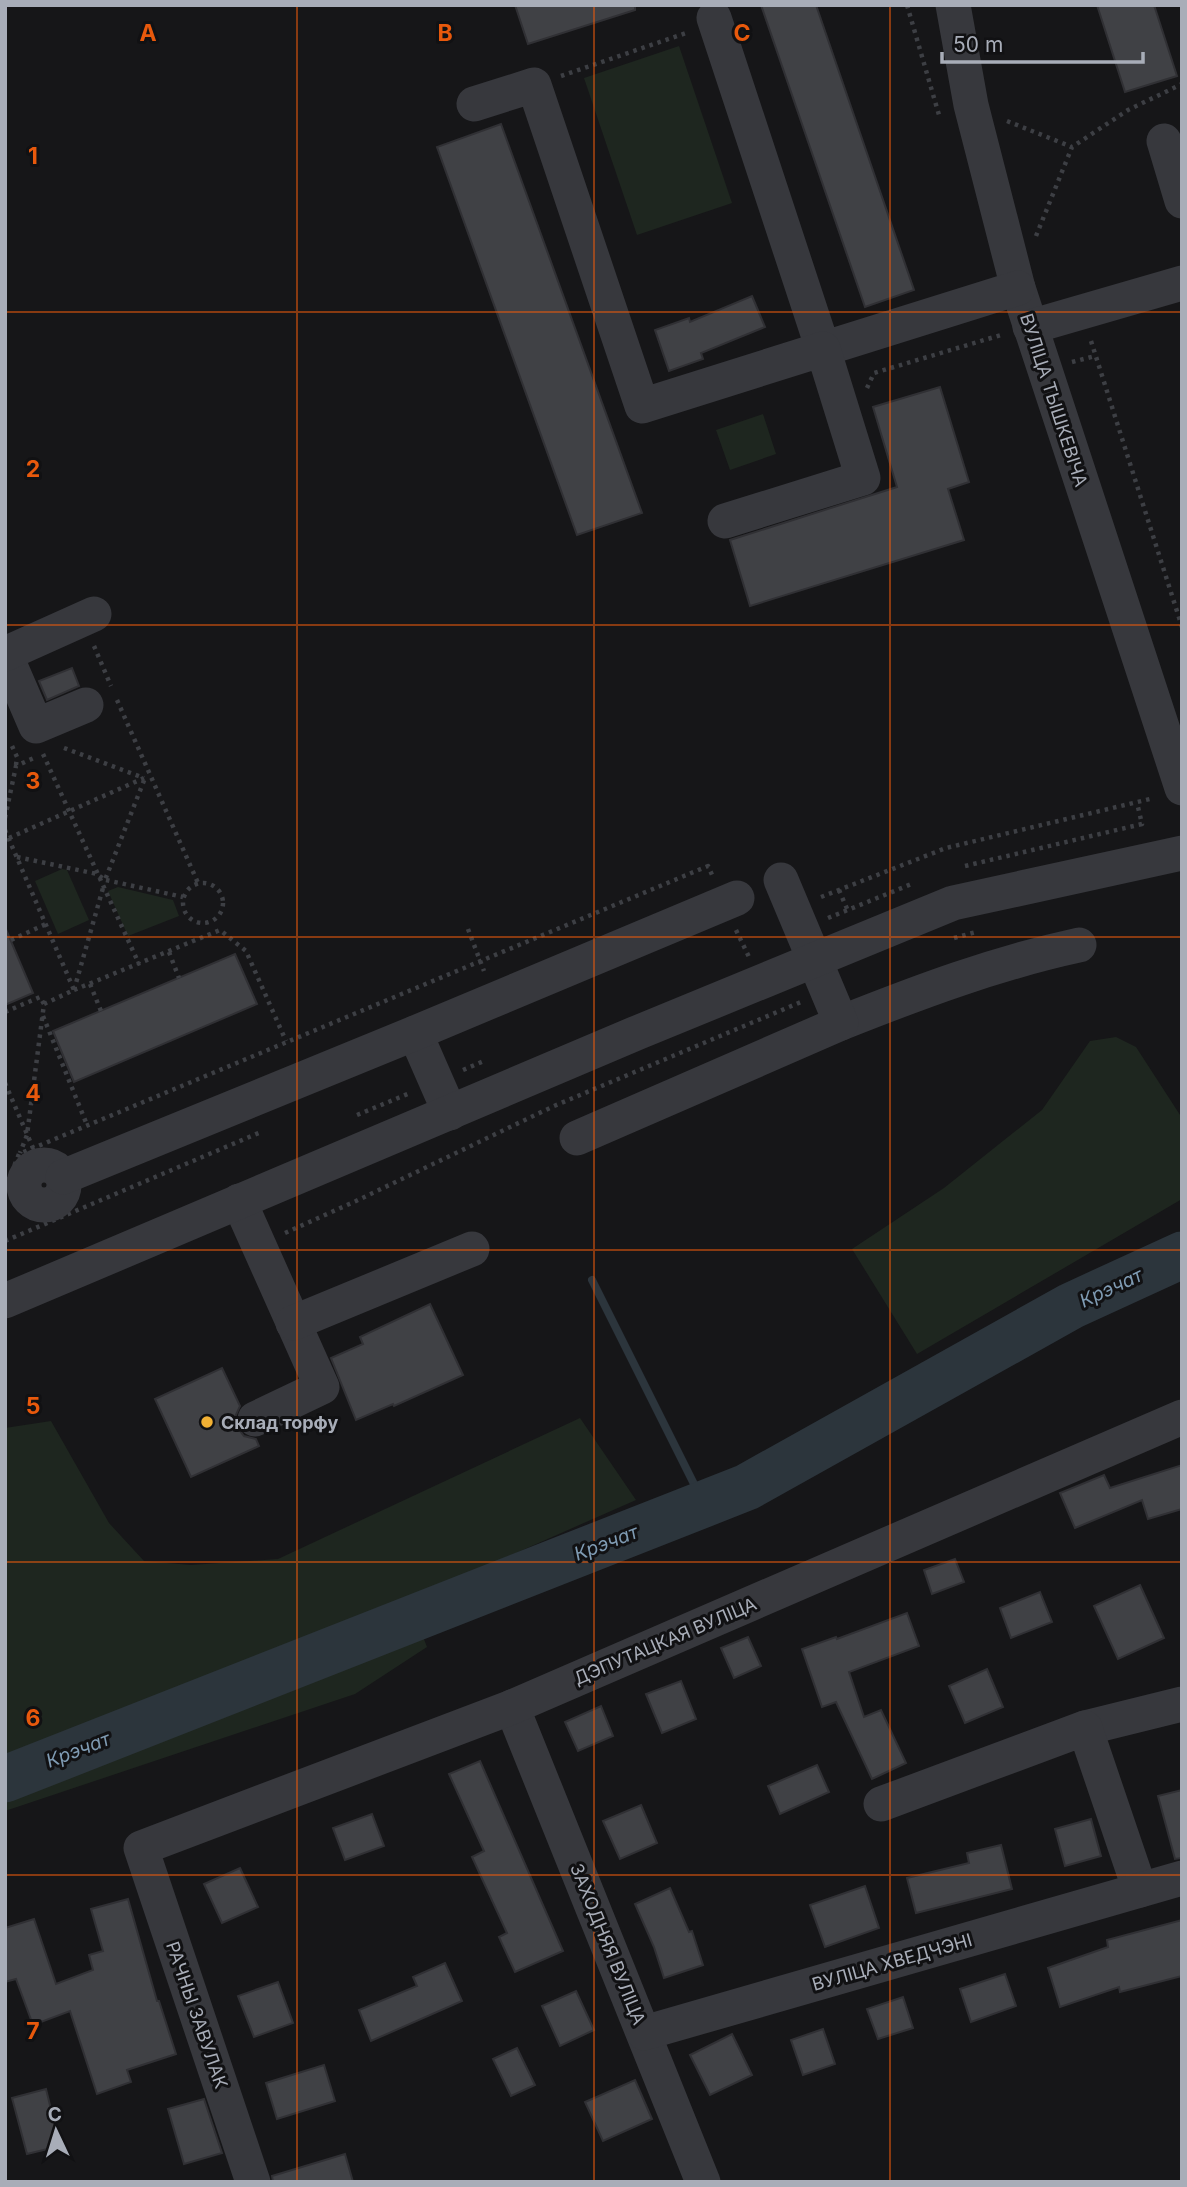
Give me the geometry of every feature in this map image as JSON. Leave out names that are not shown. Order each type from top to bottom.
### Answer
[{"type":"street","name":"ВУЛІЦА ТЫШКЕВІЧА","points":[[953,5],[971,104],[1015,277],[1016,331],[1170,792]]},
{"type":"street","points":[[715,21],[863,478],[724,522]]},
{"type":"street","points":[[474,104],[534,85],[642,406],[823,349],[1015,277]]},
{"type":"street","points":[[1164,141],[1182,201]]},
{"type":"street","points":[[1016,331],[1182,283]]},
{"type":"street","points":[[86,705],[36,726],[5,654],[88,617]]},
{"type":"street","points":[[5,1301],[450,1112],[953,904],[1182,853]]},
{"type":"street","points":[[787,894],[841,1023]]},
{"type":"street","points":[[63,1177],[415,1033],[737,909]]},
{"type":"street","points":[[577,1138],[841,1023],[932,987],[1022,957],[1079,945]]},
{"type":"street","points":[[415,1033],[450,1112]]},
{"type":"street","points":[[239,1202],[322,1387],[255,1419]]},
{"type":"street","points":[[293,1323],[472,1249]]},
{"type":"street","name":"ДЭПУТАЦКАЯ ВУЛІЦА","points":[[141,1848],[512,1707],[1182,1417]]},
{"type":"street","points":[[881,1804],[1085,1728],[1182,1704]]},
{"type":"street","name":"ЗАХОДНЯЯ ВУЛІЦА","points":[[512,1707],[703,2182]]},
{"type":"street","points":[[1085,1728],[1140,1890]]},
{"type":"street","name":"РАЧНЫ ЗАВУЛАК","points":[[141,1848],[253,2182]]},
{"type":"street","name":"ВУЛІЦА ХВЕДЧЭНІ","points":[[644,2034],[1182,1878]]},
{"type":"path","points":[[534,85],[715,21]]},
{"type":"path","points":[[1015,277],[1033,244],[1072,147],[1128,110],[1182,84]]},
{"type":"path","points":[[971,104],[1072,147]]},
{"type":"path","points":[[1082,312],[1182,627]]},
{"type":"path","points":[[849,430],[874,373],[1016,331]]},
{"type":"path","points":[[88,617],[147,777],[198,883]]},
{"type":"path","points":[[5,818],[17,757],[11,744]]},
{"type":"path","points":[[40,747],[139,964]]},
{"type":"path","points":[[59,747],[147,777]]},
{"type":"path","points":[[16,766],[51,750]]},
{"type":"path","points":[[9,838],[147,777]]},
{"type":"path","points":[[74,990],[105,880],[147,777]]},
{"type":"path","points":[[787,894],[891,868],[946,848],[1137,803],[1170,792]]},
{"type":"path","points":[[1137,803],[1142,824]]},
{"type":"path","points":[[5,830],[74,990]]},
{"type":"path","points":[[5,856],[15,854],[97,874],[105,880],[183,897]]},
{"type":"path","points":[[19,1154],[708,866],[737,909],[724,937]]},
{"type":"path","points":[[198,883],[209,883],[221,892],[223,908],[214,921],[206,923],[191,919],[183,905],[187,890],[198,883]]},
{"type":"path","points":[[214,921],[220,930],[246,951],[286,1041]]},
{"type":"path","points":[[11,940],[46,924]]},
{"type":"path","points":[[44,1004],[220,930]]},
{"type":"path","points":[[169,951],[179,978]]},
{"type":"path","points":[[90,984],[102,1011]]},
{"type":"path","points":[[5,1012],[40,997],[44,1004],[27,1135],[5,1189]]},
{"type":"path","points":[[42,1015],[88,1125]]},
{"type":"path","points":[[5,1083],[33,1148]]},
{"type":"path","points":[[5,1241],[261,1132]]},
{"type":"shaded area","points":[[679,46],[732,203],[637,235],[584,78]]},
{"type":"shaded area","points":[[763,414],[776,454],[730,470],[716,430]]},
{"type":"shaded area","points":[[62,869],[67,870],[89,920],[58,934],[35,881]]},
{"type":"shaded area","points":[[118,887],[173,900],[179,916],[128,936],[108,891]]},
{"type":"shaded area","points":[[1116,1037],[1136,1047],[1182,1118],[1182,1199],[917,1354],[852,1249],[944,1188],[1042,1110],[1090,1041]]},
{"type":"shaded area","points":[[580,1418],[636,1500],[409,1600],[427,1647],[355,1694],[5,1811],[5,1428],[51,1421],[109,1523],[144,1561],[191,1565],[278,1559]]},
{"type":"building","points":[[515,5],[635,5],[635,10],[528,44]]},
{"type":"building","points":[[761,5],[816,5],[914,290],[865,307]]},
{"type":"building","points":[[1097,5],[1154,5],[1177,76],[1125,92]]},
{"type":"building","points":[[501,124],[642,513],[577,535],[437,147]]},
{"type":"building","points":[[752,296],[765,327],[701,353],[703,359],[669,371],[655,330],[689,318],[690,322]]},
{"type":"building","points":[[940,387],[969,482],[948,489],[964,540],[750,606],[730,540],[897,487],[873,407]]},
{"type":"building","points":[[72,668],[79,686],[47,700],[39,681]]},
{"type":"building","points":[[5,927],[33,993],[5,1005]]},
{"type":"building","points":[[235,954],[257,1004],[74,1082],[53,1031]]},
{"type":"building","points":[[430,1304],[463,1375],[356,1420],[331,1358],[363,1344],[360,1337]]},
{"type":"building","name":"Склад торфу","points":[[222,1368],[240,1406],[235,1417],[237,1427],[244,1436],[256,1439],[259,1446],[191,1477],[155,1399]]},
{"type":"building","points":[[1182,1465],[1182,1509],[1148,1519],[1142,1500],[1075,1528],[1060,1493],[1104,1475],[1110,1488]]},
{"type":"building","points":[[955,1559],[964,1582],[932,1594],[924,1570]]},
{"type":"building","points":[[1140,1585],[1164,1638],[1118,1659],[1094,1606]]},
{"type":"building","points":[[1040,1592],[1052,1622],[1011,1638],[1000,1608]]},
{"type":"building","points":[[907,1613],[919,1646],[849,1672],[864,1717],[881,1710],[906,1763],[872,1779],[836,1702],[822,1707],[802,1649]]},
{"type":"building","points":[[748,1637],[761,1666],[734,1678],[721,1648]]},
{"type":"building","points":[[987,1669],[1003,1707],[965,1723],[949,1686]]},
{"type":"building","points":[[681,1681],[696,1719],[662,1733],[646,1694]]},
{"type":"building","points":[[601,1706],[613,1736],[578,1751],[565,1722]]},
{"type":"building","points":[[480,1761],[563,1951],[515,1972],[499,1937],[507,1933],[472,1857],[484,1851],[449,1774]]},
{"type":"building","points":[[817,1765],[829,1792],[780,1814],[768,1786]]},
{"type":"building","points":[[1182,1790],[1182,1858],[1175,1859],[1158,1796]]},
{"type":"building","points":[[641,1805],[657,1843],[620,1859],[603,1821]]},
{"type":"building","points":[[372,1814],[384,1846],[345,1860],[333,1828]]},
{"type":"building","points":[[1091,1819],[1101,1856],[1065,1866],[1055,1829]]},
{"type":"building","points":[[1001,1845],[1012,1889],[916,1913],[907,1878],[969,1863],[967,1853]]},
{"type":"building","points":[[240,1868],[258,1907],[222,1923],[204,1884]]},
{"type":"building","points":[[865,1886],[879,1928],[825,1947],[810,1905]]},
{"type":"building","points":[[670,1888],[689,1932],[692,1931],[703,1965],[664,1978],[635,1904]]},
{"type":"building","points":[[128,1899],[157,2001],[176,2054],[127,2070],[131,2082],[97,2094],[70,2011],[33,2025],[16,1979],[5,1982],[5,1928],[34,1919],[56,1984],[93,1970],[89,1955],[103,1951],[91,1909]]},
{"type":"building","points":[[1182,1920],[1182,1976],[1120,1992],[1119,1987],[1060,2007],[1048,1968],[1108,1947],[1107,1940]]},
{"type":"building","points":[[445,1963],[462,2001],[371,2041],[359,2010],[417,1986],[413,1977]]},
{"type":"building","points":[[1005,1974],[1016,2006],[971,2022],[960,1989]]},
{"type":"building","points":[[278,1982],[293,2023],[254,2037],[238,1996]]},
{"type":"building","points":[[576,1991],[594,2030],[560,2046],[542,2006]]},
{"type":"building","points":[[903,1997],[913,2028],[878,2039],[867,2009]]},
{"type":"building","points":[[823,2029],[835,2064],[803,2075],[791,2040]]},
{"type":"building","points":[[732,2034],[752,2075],[710,2095],[690,2055]]},
{"type":"building","points":[[517,2048],[535,2085],[511,2096],[493,2059]]},
{"type":"building","points":[[324,2065],[335,2101],[277,2119],[266,2083]]},
{"type":"building","points":[[635,2080],[652,2119],[603,2141],[585,2102]]},
{"type":"building","points":[[46,2089],[60,2146],[27,2154],[12,2098]]},
{"type":"building","points":[[204,2099],[222,2153],[184,2164],[168,2109]]},
{"type":"building","points":[[345,2154],[353,2182],[273,2182],[272,2176]]},
{"type":"waterway","name":"Крэчат","points":[[5,1779],[747,1487],[1071,1306],[1182,1255]]},
{"type":"waterway","points":[[592,1280],[704,1504]]},
{"type":"place","name":"Склад торфу","points":[[207,1422]]}]
